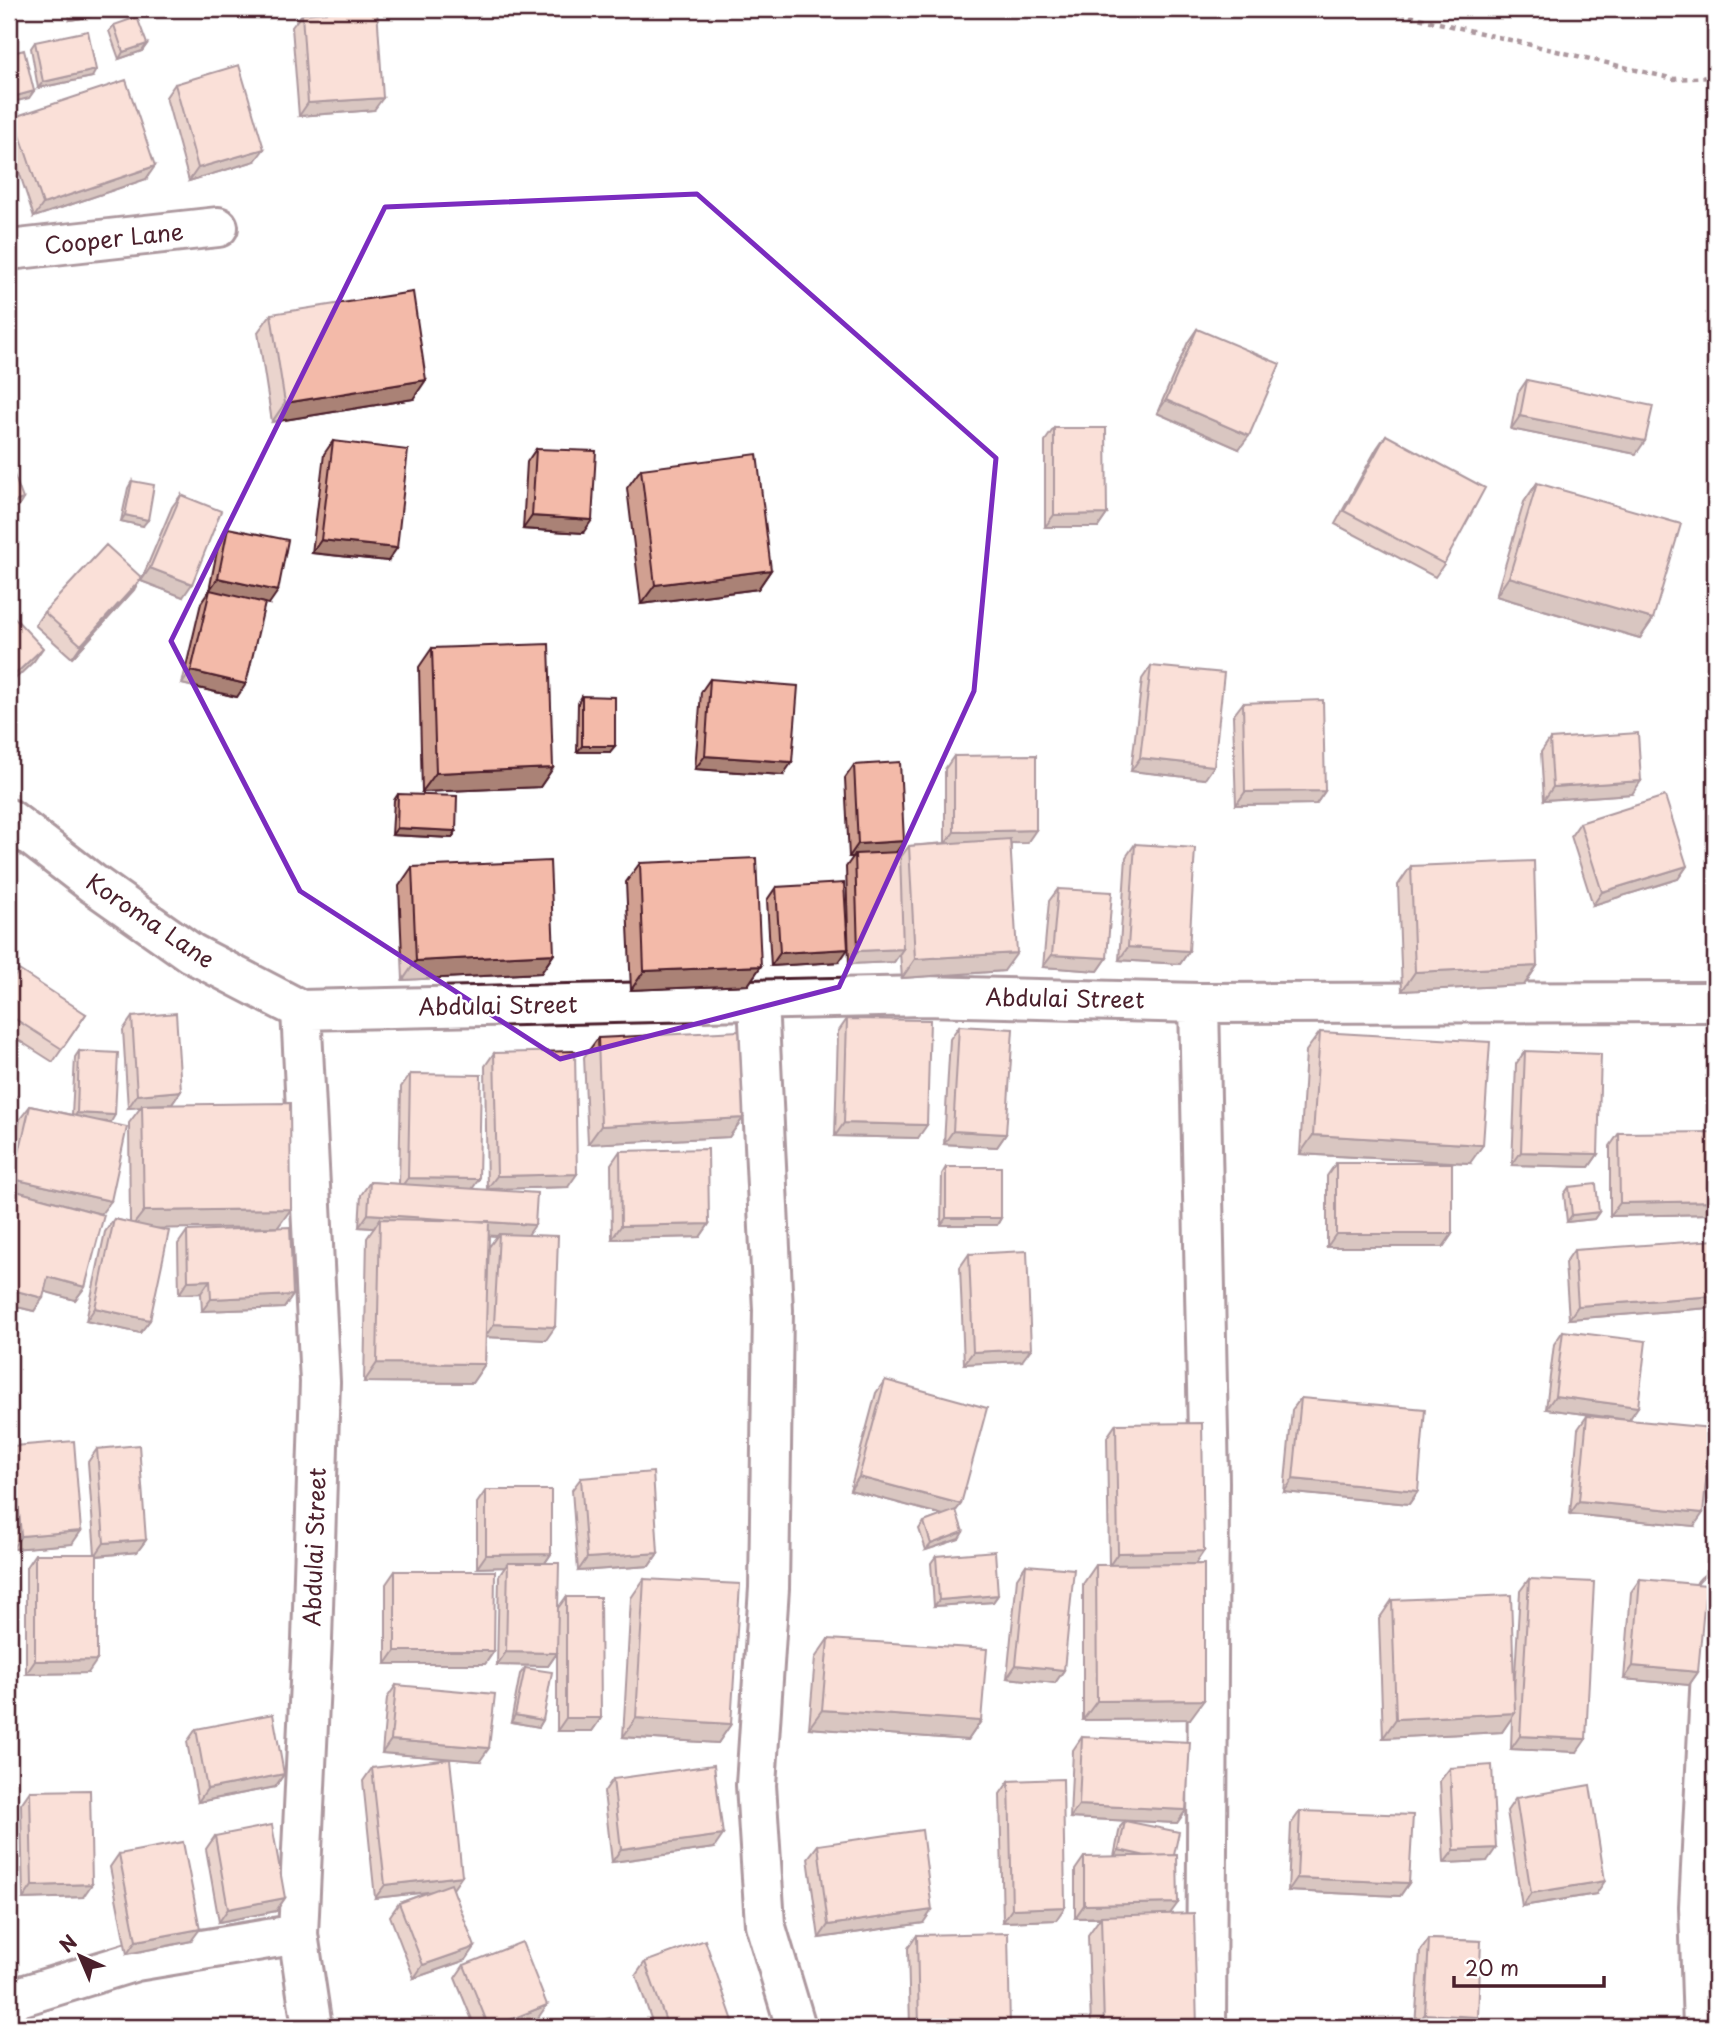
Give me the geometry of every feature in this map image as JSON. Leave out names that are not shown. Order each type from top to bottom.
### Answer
[{"type":"street","name":"Cooper Lane","points":[[9,250],[218,228]]},
{"type":"street","name":"Koroma Lane","points":[[9,819],[92,883],[191,953],[301,1010]]},
{"type":"street","name":"Abdulai Street","points":[[312,2027],[298,1934],[312,1653],[320,1382],[301,1010],[923,996],[1199,1003],[1715,1002]]},
{"type":"street","points":[[758,1001],[773,1310],[769,1588],[756,1785],[765,1924],[796,2027]]},
{"type":"street","points":[[1199,1003],[1209,1482],[1206,2027]]},
{"type":"street","points":[[1703,2027],[1699,1907],[1715,1593]]},
{"type":"street","points":[[9,2000],[136,1961],[298,1934]]},
{"type":"path","points":[[1391,9],[1418,18],[1674,79],[1715,78]]},
{"type":"highlighted area","points":[[697,194],[996,458],[974,691],[839,987],[560,1059],[300,891],[171,641],[385,207]]},
{"type":"building","points":[[377,9],[383,98],[308,103],[302,14]]},
{"type":"building","points":[[137,17],[147,44],[123,52],[114,25]]},
{"type":"building","points":[[88,31],[96,70],[43,82],[35,42]]},
{"type":"building","points":[[24,50],[34,91],[9,98],[9,54]]},
{"type":"building","points":[[239,65],[264,149],[198,168],[175,84]]},
{"type":"building","points":[[126,80],[155,166],[43,204],[14,117]]},
{"type":"building","points":[[413,292],[426,380],[285,403],[271,314]]},
{"type":"building","points":[[1197,329],[1280,364],[1249,436],[1166,400]]},
{"type":"building","points":[[1527,380],[1653,406],[1645,441],[1520,416]]},
{"type":"building","points":[[1054,428],[1106,428],[1107,514],[1054,515]]},
{"type":"building","points":[[1386,435],[1485,488],[1444,564],[1344,511]]},
{"type":"building","points":[[333,441],[408,450],[397,548],[321,540]]},
{"type":"building","points":[[536,449],[596,451],[592,520],[532,516]]},
{"type":"building","points":[[757,454],[771,570],[655,585],[641,469]]},
{"type":"building","points":[[9,465],[23,499],[9,504]]},
{"type":"building","points":[[132,481],[154,485],[148,520],[125,515]]},
{"type":"building","points":[[1537,483],[1681,524],[1653,619],[1509,577]]},
{"type":"building","points":[[181,495],[221,511],[192,584],[150,568]]},
{"type":"building","points":[[228,528],[288,540],[278,591],[218,578]]},
{"type":"building","points":[[106,545],[142,578],[81,645],[44,612]]},
{"type":"building","points":[[210,590],[265,603],[246,684],[191,671]]},
{"type":"building","points":[[9,612],[43,648],[9,680]]},
{"type":"building","points":[[549,644],[553,768],[436,773],[432,648]]},
{"type":"building","points":[[1151,666],[1224,673],[1214,766],[1140,758]]},
{"type":"building","points":[[710,679],[798,686],[792,762],[705,756]]},
{"type":"building","points":[[582,696],[615,697],[615,746],[582,746]]},
{"type":"building","points":[[1323,700],[1325,791],[1245,792],[1243,703]]},
{"type":"building","points":[[1638,733],[1641,781],[1553,787],[1550,739]]},
{"type":"building","points":[[1036,755],[1036,830],[954,832],[954,756]]},
{"type":"building","points":[[900,762],[904,841],[858,844],[854,765]]},
{"type":"building","points":[[398,794],[457,796],[456,831],[397,828]]},
{"type":"building","points":[[1665,796],[1687,866],[1602,892],[1580,823]]},
{"type":"building","points":[[1010,839],[1017,953],[915,959],[909,846]]},
{"type":"building","points":[[1135,844],[1195,848],[1189,951],[1128,947]]},
{"type":"building","points":[[900,852],[903,949],[858,951],[855,854]]},
{"type":"building","points":[[756,858],[761,966],[644,971],[640,863]]},
{"type":"building","points":[[550,861],[554,954],[416,961],[412,867]]},
{"type":"building","points":[[1534,861],[1537,966],[1415,972],[1411,866]]},
{"type":"building","points":[[844,883],[848,949],[780,953],[776,887]]},
{"type":"building","points":[[1058,889],[1112,892],[1107,958],[1052,955]]},
{"type":"building","points":[[19,970],[86,1014],[62,1049],[9,1015],[9,985]]},
{"type":"building","points":[[176,1013],[181,1091],[137,1095],[132,1017]]},
{"type":"building","points":[[847,1019],[930,1020],[927,1125],[844,1123]]},
{"type":"building","points":[[959,1026],[1013,1029],[1006,1134],[953,1131]]},
{"type":"building","points":[[739,1031],[743,1118],[601,1126],[598,1038]]},
{"type":"building","points":[[1320,1032],[1490,1042],[1483,1145],[1313,1135]]},
{"type":"building","points":[[79,1051],[118,1053],[115,1115],[77,1113]]},
{"type":"building","points":[[575,1051],[577,1174],[497,1176],[494,1053]]},
{"type":"building","points":[[1525,1051],[1601,1054],[1598,1154],[1521,1152]]},
{"type":"building","points":[[410,1074],[481,1075],[479,1179],[408,1178]]},
{"type":"building","points":[[9,1094],[16,1096],[9,1118]]},
{"type":"building","points":[[290,1103],[291,1209],[144,1211],[142,1105]]},
{"type":"building","points":[[30,1106],[127,1127],[111,1201],[13,1179]]},
{"type":"building","points":[[1715,1132],[1715,1201],[1620,1203],[1619,1133]]},
{"type":"building","points":[[708,1149],[709,1224],[621,1226],[620,1151]]},
{"type":"building","points":[[1336,1163],[1452,1163],[1452,1234],[1336,1234]]},
{"type":"building","points":[[946,1167],[1001,1167],[1001,1218],[946,1218]]},
{"type":"building","points":[[370,1182],[537,1193],[535,1225],[368,1214]]},
{"type":"building","points":[[1596,1184],[1599,1212],[1572,1215],[1569,1187]]},
{"type":"building","points":[[16,1191],[104,1215],[85,1287],[48,1277],[43,1298],[9,1289],[9,1205],[12,1206]]},
{"type":"building","points":[[114,1219],[169,1231],[150,1320],[95,1308]]},
{"type":"building","points":[[380,1219],[489,1221],[485,1364],[377,1363]]},
{"type":"building","points":[[290,1227],[293,1295],[211,1299],[210,1280],[188,1281],[187,1231]]},
{"type":"building","points":[[499,1234],[558,1236],[555,1327],[494,1324]]},
{"type":"building","points":[[1715,1240],[1715,1296],[1578,1306],[1574,1250]]},
{"type":"building","points":[[1027,1251],[1031,1349],[973,1352],[969,1254]]},
{"type":"building","points":[[1563,1331],[1646,1341],[1638,1407],[1555,1396]]},
{"type":"building","points":[[885,1380],[987,1408],[961,1504],[859,1477]]},
{"type":"building","points":[[1301,1398],[1425,1409],[1418,1491],[1293,1479]]},
{"type":"building","points":[[1587,1416],[1711,1428],[1703,1513],[1579,1501]]},
{"type":"building","points":[[1202,1423],[1204,1551],[1118,1553],[1116,1424]]},
{"type":"building","points":[[9,1425],[14,1446],[9,1447]]},
{"type":"building","points":[[74,1441],[81,1531],[21,1536],[14,1446]]},
{"type":"building","points":[[139,1445],[146,1540],[104,1543],[97,1449]]},
{"type":"building","points":[[653,1472],[658,1553],[587,1558],[581,1478]]},
{"type":"building","points":[[486,1490],[551,1490],[551,1554],[486,1555]]},
{"type":"building","points":[[956,1510],[963,1532],[931,1544],[924,1522]]},
{"type":"building","points":[[995,1551],[998,1595],[939,1600],[936,1556]]},
{"type":"building","points":[[35,1554],[97,1554],[97,1660],[35,1661]]},
{"type":"building","points":[[508,1563],[559,1563],[557,1653],[506,1652]]},
{"type":"building","points":[[1204,1564],[1204,1700],[1097,1701],[1096,1565]]},
{"type":"building","points":[[1026,1565],[1074,1569],[1064,1670],[1016,1665]]},
{"type":"building","points":[[395,1571],[495,1571],[494,1651],[395,1651]]},
{"type":"building","points":[[644,1579],[740,1584],[731,1724],[636,1718]]},
{"type":"building","points":[[1529,1579],[1594,1582],[1586,1739],[1520,1736]]},
{"type":"building","points":[[1640,1579],[1706,1585],[1698,1672],[1633,1666]]},
{"type":"building","points":[[1511,1595],[1515,1713],[1396,1719],[1392,1600]]},
{"type":"building","points":[[566,1597],[600,1597],[601,1718],[566,1718]]},
{"type":"building","points":[[828,1639],[987,1649],[981,1721],[822,1710]]},
{"type":"building","points":[[525,1668],[552,1672],[543,1720],[515,1715]]},
{"type":"building","points":[[396,1685],[495,1694],[489,1748],[391,1740]]},
{"type":"building","points":[[273,1714],[284,1774],[207,1789],[196,1729]]},
{"type":"building","points":[[1082,1737],[1190,1742],[1186,1810],[1079,1805]]},
{"type":"building","points":[[450,1759],[462,1876],[385,1885],[372,1768]]},
{"type":"building","points":[[714,1765],[723,1835],[621,1849],[613,1779]]},
{"type":"building","points":[[1492,1765],[1496,1848],[1454,1850],[1450,1768]]},
{"type":"building","points":[[1063,1779],[1065,1907],[1012,1909],[1009,1781]]},
{"type":"building","points":[[1590,1785],[1605,1881],[1531,1893],[1516,1798]]},
{"type":"building","points":[[90,1790],[92,1884],[32,1886],[30,1791]]},
{"type":"building","points":[[1300,1811],[1413,1815],[1409,1883],[1297,1878]]},
{"type":"building","points":[[1125,1821],[1179,1832],[1174,1855],[1146,1856],[1119,1850]]},
{"type":"building","points":[[272,1825],[285,1898],[228,1909],[215,1836]]},
{"type":"building","points":[[922,1830],[932,1910],[828,1925],[818,1845]]},
{"type":"building","points":[[183,1842],[200,1929],[136,1941],[119,1854]]},
{"type":"building","points":[[1177,1855],[1178,1903],[1084,1905],[1084,1857]]},
{"type":"building","points":[[451,1884],[475,1947],[423,1965],[399,1903]]},
{"type":"building","points":[[1194,1913],[1197,2027],[1104,2027],[1101,1916]]},
{"type":"building","points":[[1008,1933],[1010,2027],[919,2027],[917,1935]]},
{"type":"building","points":[[1429,1939],[1481,1941],[1478,2017],[1425,2014]]},
{"type":"building","points":[[705,1940],[733,2021],[715,2027],[668,2027],[645,1962]]},
{"type":"building","points":[[522,1942],[547,2005],[489,2027],[464,1965]]},
{"type":"building","points":[[610,2018],[612,2027],[579,2025]]},
{"type":"building","points":[[469,2022],[470,2027],[439,2027]]}]
